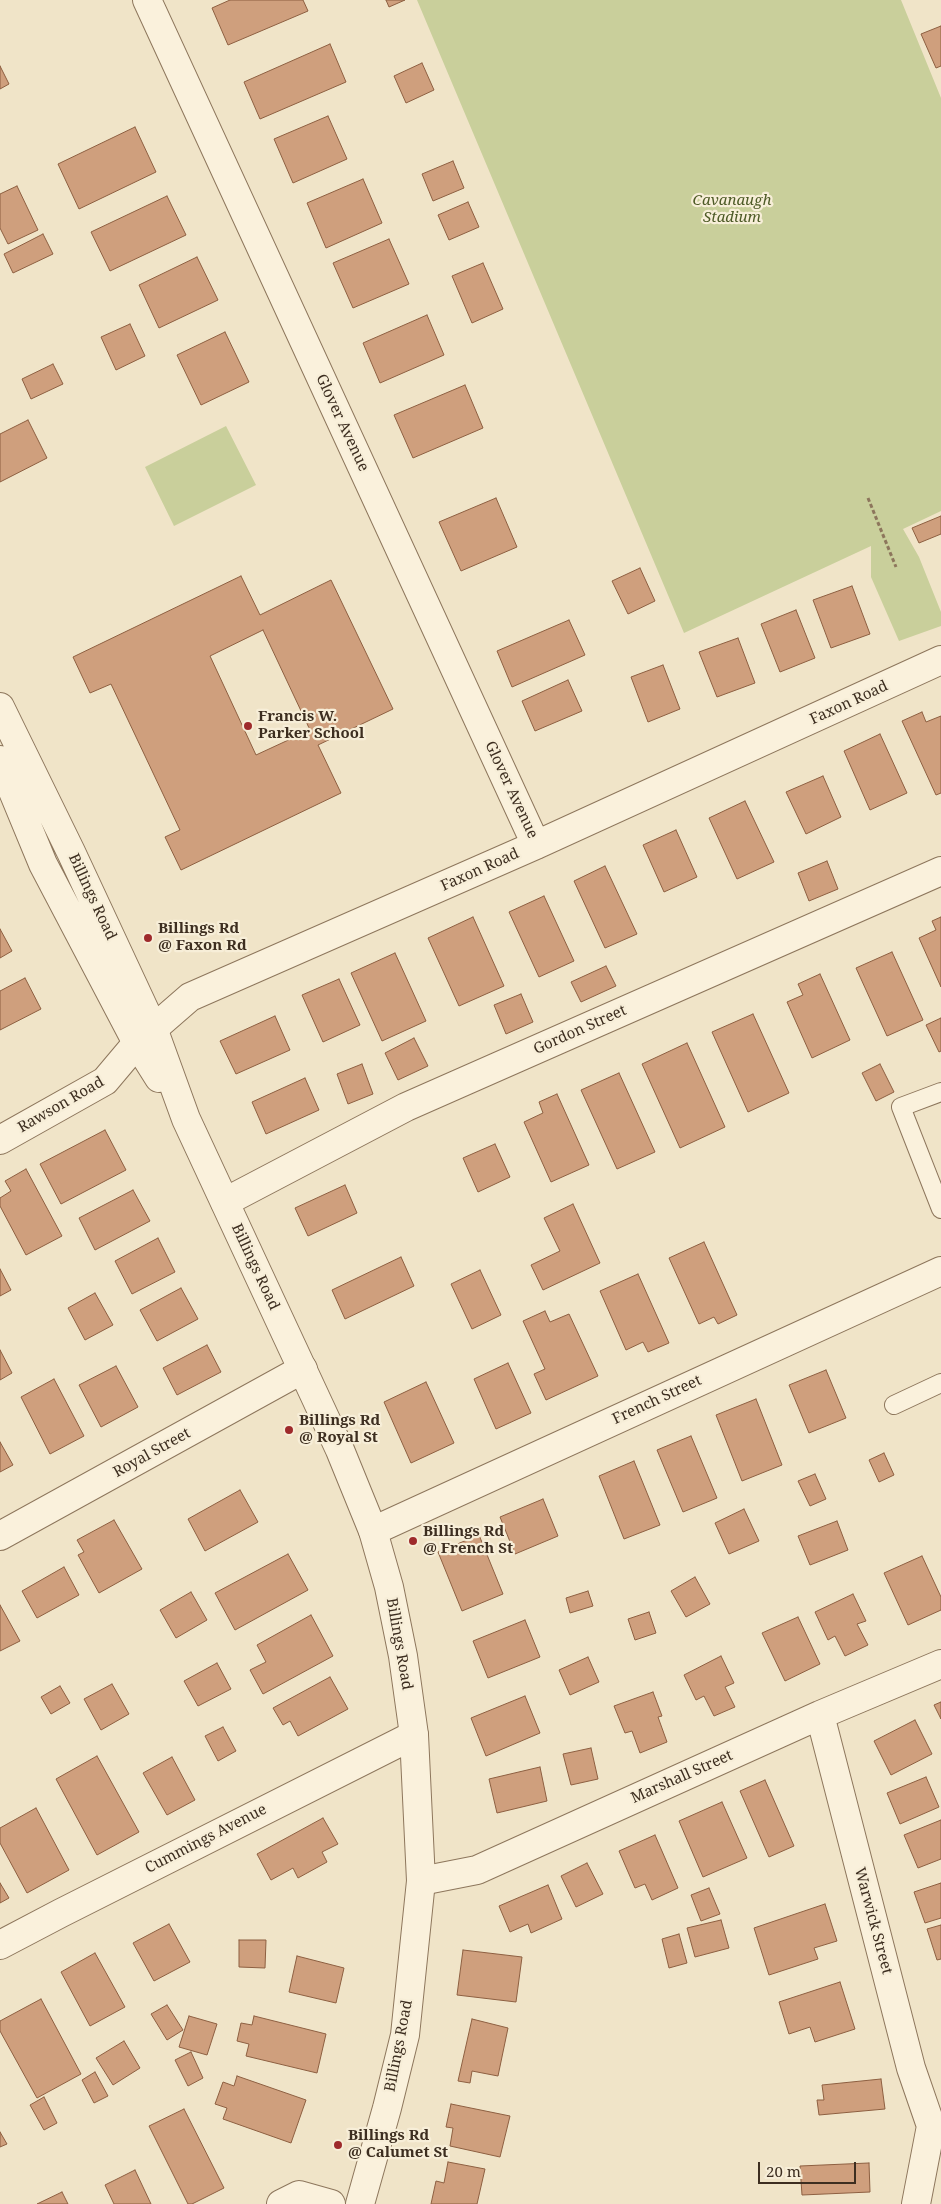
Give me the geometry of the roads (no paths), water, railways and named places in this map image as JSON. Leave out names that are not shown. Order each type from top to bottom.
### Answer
[{"type":"street","name":"Glover Avenue","points":[[147,0],[536,845]]},
{"type":"street","name":"Faxon Road","points":[[145,1036],[190,998],[536,845],[941,660]]},
{"type":"street","name":"Billings Road","points":[[3,719],[71,852],[145,1036],[303,1369],[373,1531],[389,1588],[403,1656],[414,1735],[421,1881],[405,2035],[360,2204]]},
{"type":"street","name":"Billings Road","points":[[0,760],[43,864],[145,1036]]},
{"type":"street","name":"Gordon Street","points":[[224,1202],[423,1099],[941,871]]},
{"type":"street","name":"Rawson Road","points":[[0,1140],[105,1082],[145,1036]]},
{"type":"street","name":"French Street","points":[[373,1531],[941,1271]]},
{"type":"street","name":"Royal Street","points":[[0,1536],[303,1369]]},
{"type":"street","name":"Marshall Street","points":[[421,1881],[477,1870],[820,1715],[941,1664]]},
{"type":"street","name":"Warwick Street","points":[[820,1715],[911,2068],[941,2162]]},
{"type":"street","name":"Cummings Avenue","points":[[0,1945],[60,1912],[414,1735]]},
{"type":"street","name":"Warwick Street","points":[[916,2204],[931,2126]]},
{"type":"street","points":[[281,2204],[299,2194],[331,2204]]},
{"type":"lane","points":[[941,1092],[900,1107],[941,1209]]},
{"type":"lane","points":[[894,1405],[941,1383]]},
{"type":"place","name":"Francis W. Parker School","points":[[248,726]]},
{"type":"place","name":"Billings Rd @ Faxon Rd","points":[[148,938]]},
{"type":"place","name":"Billings Rd @ Royal St","points":[[289,1430]]},
{"type":"place","name":"Billings Rd @ French St","points":[[413,1541]]},
{"type":"place","name":"Billings Rd @ Calumet St","points":[[338,2145]]},
{"type":"park label","name":"Cavanaugh Stadium","points":[[732,210]]}]
